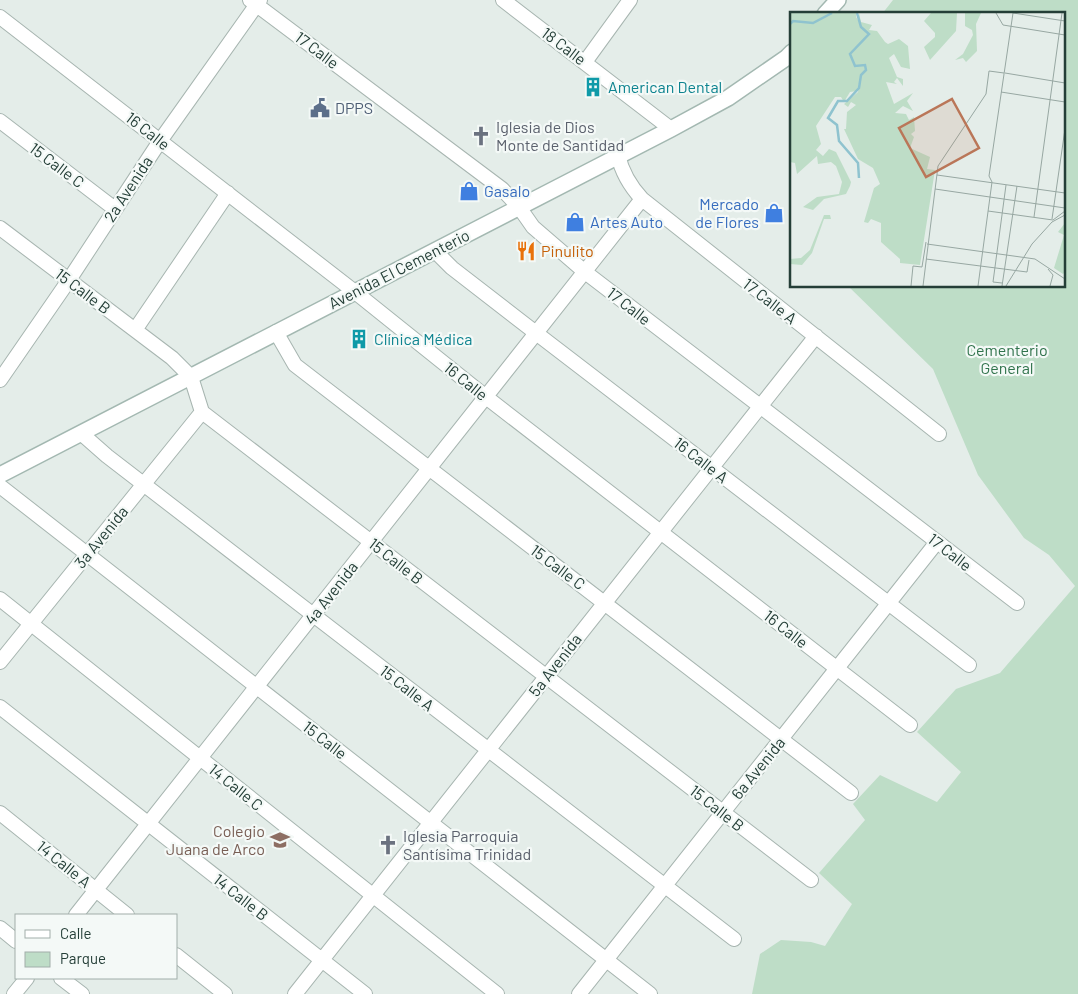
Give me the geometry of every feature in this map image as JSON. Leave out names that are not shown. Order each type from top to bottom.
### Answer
[{"type":"main road","points":[[827,12],[838,0]]},
{"type":"main road","name":"Avenida El Cementerio","points":[[0,475],[671,129],[728,98],[790,54]]},
{"type":"street","points":[[585,62],[630,0]]},
{"type":"street","name":"18 Calle","points":[[506,1],[671,129]]},
{"type":"street","name":"2a Avenida","points":[[0,380],[69,280],[160,141],[256,2]]},
{"type":"street","name":"17 Calle","points":[[256,2],[502,189],[519,207],[533,227],[585,272],[1017,603]]},
{"type":"street","name":"16 Calle","points":[[0,17],[356,292],[486,397],[910,725]]},
{"type":"street","name":"15 Calle C","points":[[0,122],[115,209]]},
{"type":"street","name":"17 Calle A","points":[[618,155],[620,165],[629,185],[642,199],[939,434]]},
{"type":"street","points":[[135,330],[228,193]]},
{"type":"street","name":"4a Avenida","points":[[77,914],[642,199]]},
{"type":"street","name":"15 Calle B","points":[[0,228],[172,358],[191,377],[202,412],[811,880]]},
{"type":"street","name":"16 Calle A","points":[[435,251],[452,268],[536,334],[969,665]]},
{"type":"street","name":"15 Calle C","points":[[276,332],[295,365],[851,793]]},
{"type":"street","name":"5a Avenida","points":[[295,994],[816,336]]},
{"type":"street","name":"3a Avenida","points":[[0,662],[202,412]]},
{"type":"street","name":"15 Calle A","points":[[82,434],[143,484],[313,616],[734,939]]},
{"type":"street","name":"15 Calle","points":[[0,486],[650,994]]},
{"type":"street","name":"6a Avenida","points":[[579,994],[938,542]]},
{"type":"street","name":"14 Calle C","points":[[0,599],[496,994]]},
{"type":"street","name":"14 Calle B","points":[[0,707],[365,994]]},
{"type":"street","name":"14 Calle A","points":[[0,814],[126,914]]},
{"type":"street","points":[[0,928],[15,940]]},
{"type":"street","points":[[178,957],[225,994]]},
{"type":"street","points":[[14,994],[26,979]]},
{"type":"street","points":[[63,979],[82,994]]},
{"type":"green space","name":"Cementerio General","points":[[893,0],[1078,0],[1078,994],[752,994],[760,954],[781,940],[811,942],[825,946],[852,904],[819,873],[865,820],[853,804],[880,775],[937,802],[961,772],[917,732],[956,689],[1000,673],[1075,586],[1049,555],[1024,538],[978,475],[933,369],[850,288],[1066,288],[1066,12],[884,12]]},
{"type":"place","name":"American Dental","points":[[593,87]]},
{"type":"place","name":"DPPS","points":[[320,108]]},
{"type":"place","name":"Iglesia de Dios Monte de Santidad","points":[[481,136]]},
{"type":"place","name":"Gasalo","points":[[469,191]]},
{"type":"place","name":"Mercado de Flores","points":[[774,213]]},
{"type":"place","name":"Artes Auto","points":[[575,222]]},
{"type":"place","name":"Pinulito","points":[[526,251]]},
{"type":"place","name":"Clínica Médica","points":[[359,339]]},
{"type":"place","name":"Colegio Juana de Arco","points":[[280,840]]},
{"type":"place","name":"Iglesia Parroquia Santísima Trinidad","points":[[388,845]]}]
